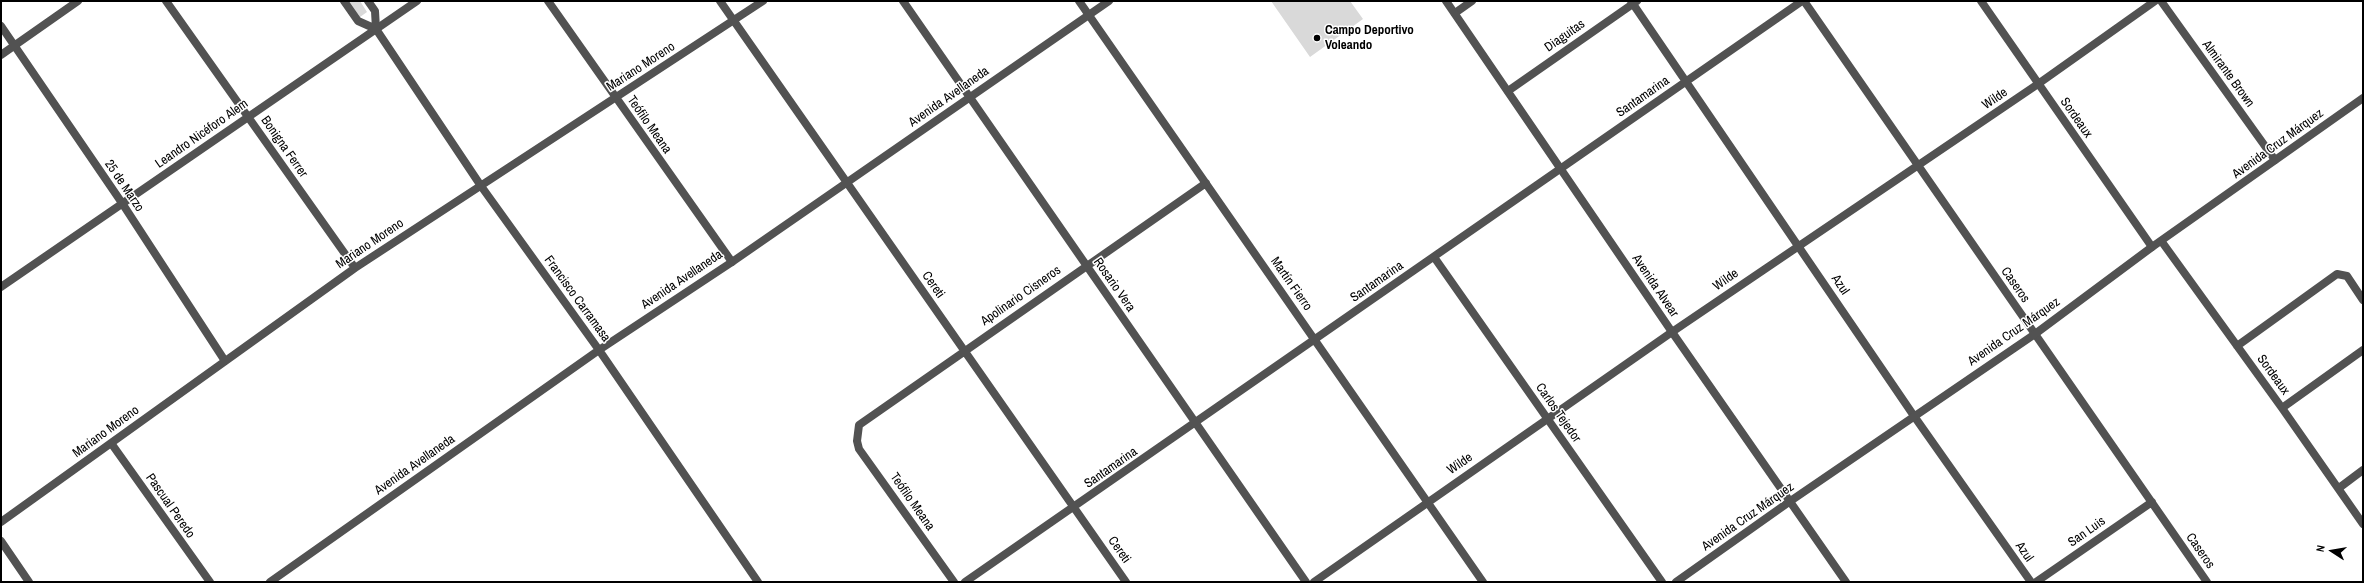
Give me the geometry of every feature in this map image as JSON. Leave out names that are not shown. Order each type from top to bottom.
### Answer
[{"type":"street","points":[[1,55],[78,1]]},
{"type":"street","name":"Bonigna Ferrer","points":[[166,1],[355,268]]},
{"type":"street","name":"Francisco Carramasa","points":[[344,1],[358,21],[376,30],[481,186],[599,350],[758,582]]},
{"type":"street","points":[[368,1],[376,11],[376,30]]},
{"type":"street","name":"Leandro Nicéforo Alem","points":[[1,287],[417,1]]},
{"type":"street","name":"Teófilo Meana","points":[[548,1],[732,262]]},
{"type":"street","name":"Cereti","points":[[720,1],[1126,582]]},
{"type":"street","name":"Mariano Moreno","points":[[1,522],[355,268],[734,21],[762,1]]},
{"type":"street","name":"Rosario Vera","points":[[902,1],[1306,582]]},
{"type":"street","name":"Martín Fierro","points":[[1079,1],[1483,582]]},
{"type":"street","name":"Avenida Avellaneda","points":[[270,582],[599,350],[732,262],[1109,1]]},
{"type":"street","name":"Avenida Alvear","points":[[1446,1],[1789,502],[1846,582]]},
{"type":"street","points":[[1455,13],[1472,1]]},
{"type":"street","name":"Santamarina","points":[[965,582],[1075,508],[1803,1]]},
{"type":"street","name":"Caseros","points":[[1803,1],[1916,166],[2035,334],[2207,582]]},
{"type":"street","name":"Sordeaux","points":[[1982,1],[2152,247]]},
{"type":"street","name":"Wilde","points":[[1314,582],[1427,501],[1798,245],[2038,84],[2155,1]]},
{"type":"street","name":"Almirante Brown","points":[[2161,1],[2275,160]]},
{"type":"street","name":"Azul","points":[[1634,2],[1686,82],[1914,416],[2031,582]]},
{"type":"street","name":"Diaguitas","points":[[1508,91],[1634,2]]},
{"type":"street","name":"25 de Marzo","points":[[1,26],[122,203],[225,361]]},
{"type":"street","name":"Avenida Cruz Márquez","points":[[1676,582],[1789,502],[2035,334],[2152,247],[2162,242],[2363,98]]},
{"type":"street","name":"Apolinario Cisneros","points":[[857,433],[859,425],[863,420],[1206,183]]},
{"type":"street","name":"Sordeaux","points":[[2162,242],[2282,408],[2363,524]]},
{"type":"street","name":"Carlos Tejedor","points":[[1434,257],[1662,582]]},
{"type":"street","points":[[2237,346],[2336,274],[2347,276],[2363,300]]},
{"type":"street","points":[[2282,408],[2363,350]]},
{"type":"street","name":"Teófilo Meana","points":[[857,433],[860,449],[954,582]]},
{"type":"street","name":"Pascual Peredo","points":[[111,443],[210,582]]},
{"type":"street","points":[[2339,488],[2363,470]]},
{"type":"street","name":"San Luis","points":[[2036,582],[2152,502]]},
{"type":"street","points":[[1,541],[29,582]]},
{"type":"shaded area","points":[[349,1],[360,1],[367,12],[360,17]]},
{"type":"shaded area","name":"Campo Deportivo Voleando","points":[[1271,1],[1350,1],[1363,19],[1310,57]]},
{"type":"place","name":"Campo Deportivo Voleando","points":[[1317,38]]}]
